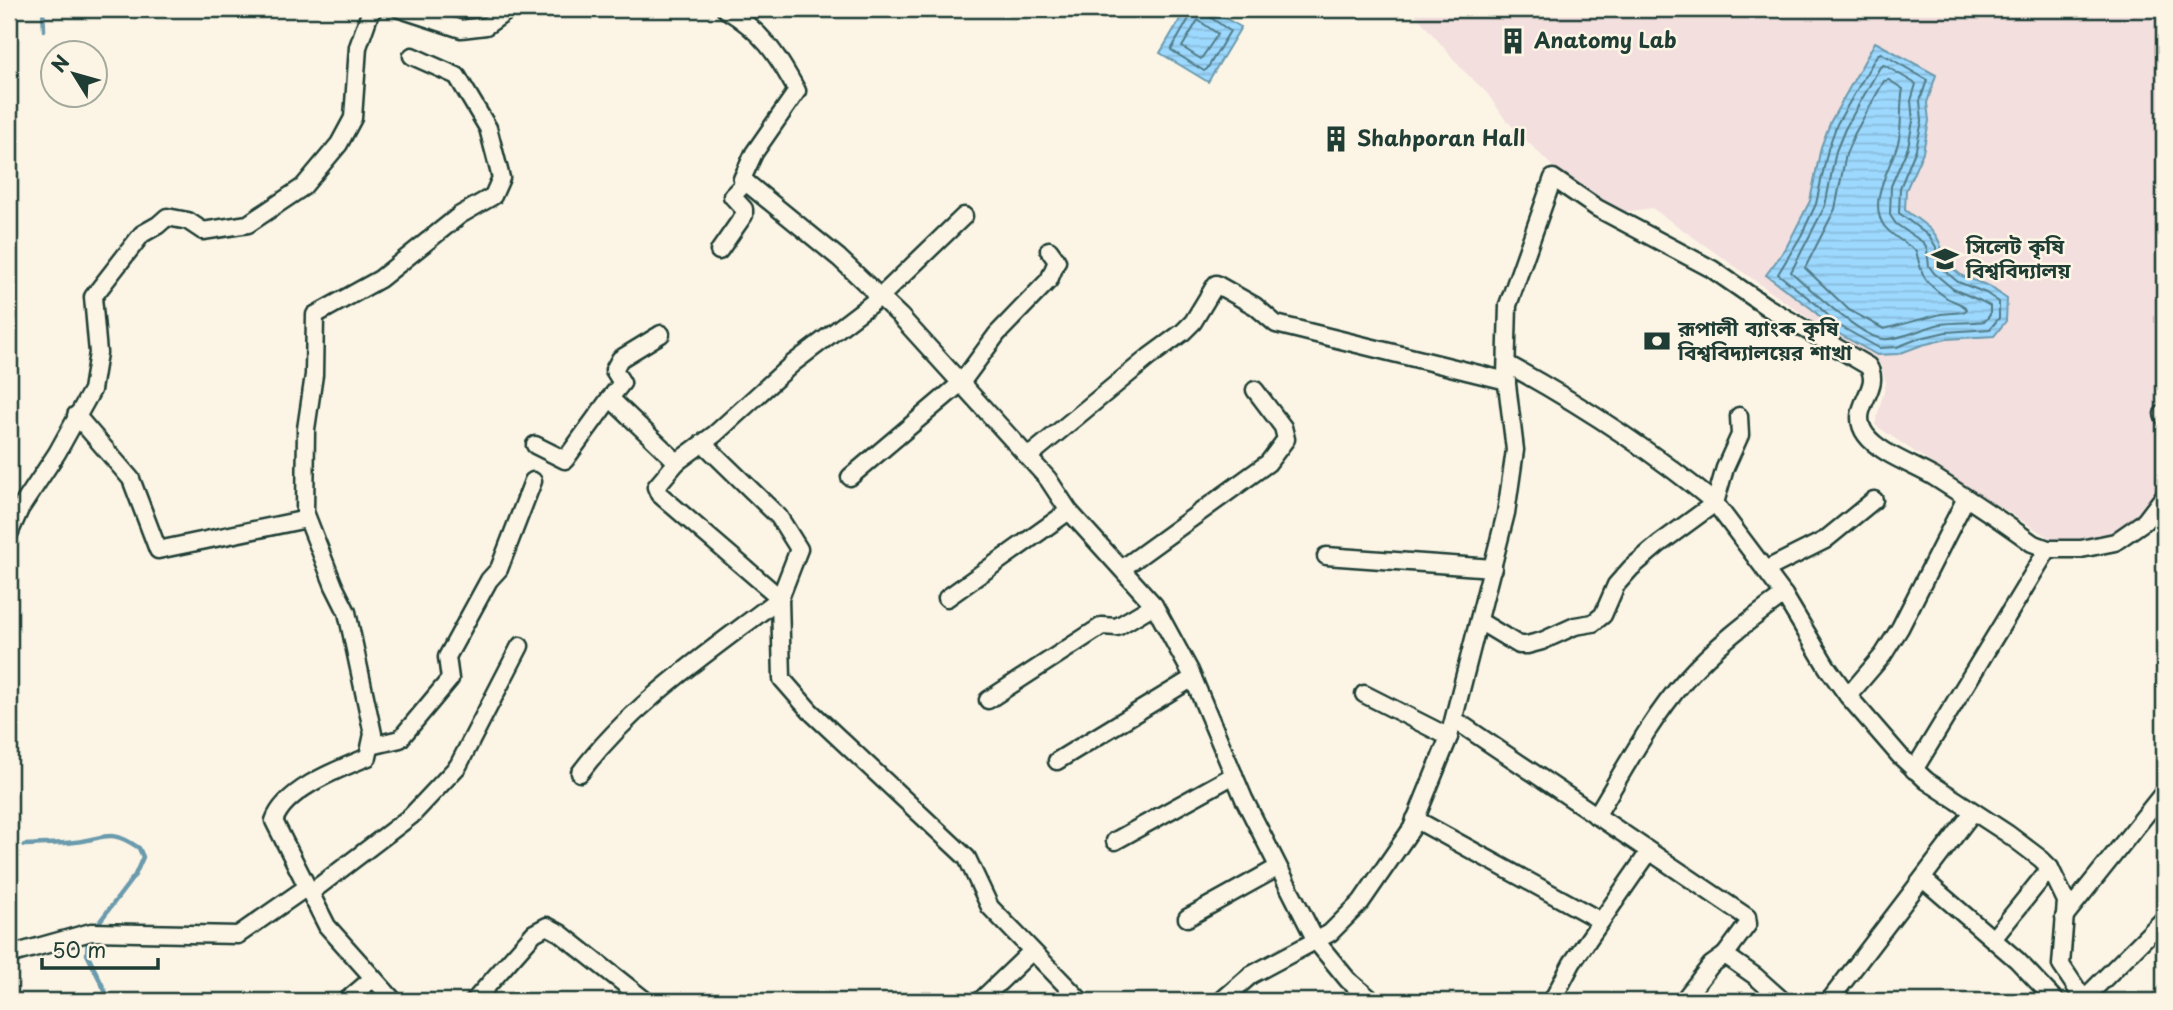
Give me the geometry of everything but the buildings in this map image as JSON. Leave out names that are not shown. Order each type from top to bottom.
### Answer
[{"type":"street","points":[[9,534],[20,509],[57,453],[92,390],[97,353],[93,297],[142,233],[167,217],[188,221],[203,231],[248,224],[303,187],[339,144],[353,118],[358,47],[370,13],[374,9]]},
{"type":"street","points":[[400,9],[461,29],[486,26],[510,9]]},
{"type":"street","points":[[725,9],[763,37],[777,54],[797,91],[754,153],[742,179],[839,258],[880,297],[1028,457],[1069,511],[1154,605],[1193,678],[1277,868],[1316,941],[1348,980],[1373,1001]]},
{"type":"street","points":[[394,1001],[327,926],[274,821],[278,810],[320,776],[368,757],[373,734],[347,612],[305,512],[306,429],[314,375],[315,315],[380,279],[460,215],[493,196],[501,178],[488,128],[457,76],[412,57]]},
{"type":"street","points":[[1221,1001],[1251,975],[1331,933],[1361,902],[1412,828],[1449,737],[1506,513],[1515,450],[1507,382],[1508,305],[1553,178],[1597,208],[1712,269],[1768,307],[1868,366],[1874,374],[1873,383],[1859,416],[1864,434],[1873,444],[1931,476],[2032,543],[2048,549],[2081,550],[2115,542],[2144,521],[2164,496]]},
{"type":"street","points":[[719,251],[744,215],[744,209],[732,196],[746,183]]},
{"type":"street","points":[[780,598],[659,494],[656,487],[677,462],[715,434],[792,364],[880,297],[964,216]]},
{"type":"street","points":[[850,477],[961,383],[997,334],[1049,280],[1057,261],[1049,250]]},
{"type":"street","points":[[1028,457],[1183,332],[1193,322],[1216,284],[1255,306],[1276,324],[1507,382]]},
{"type":"street","points":[[536,445],[565,460],[622,383],[614,370],[620,359],[661,334]]},
{"type":"street","points":[[1507,364],[1553,389],[1628,437],[1715,503],[1784,595],[1827,667],[1848,696],[1914,770],[2022,845],[2050,868],[2066,901],[2061,965],[2085,1000],[2164,919]]},
{"type":"street","points":[[1123,568],[1268,463],[1286,439],[1283,427],[1255,390]]},
{"type":"street","points":[[610,398],[677,462]]},
{"type":"street","points":[[76,415],[131,479],[158,550],[307,519]]},
{"type":"street","points":[[1479,621],[1519,645],[1542,641],[1576,626],[1593,623],[1603,615],[1616,585],[1631,568],[1715,503],[1725,468],[1740,435],[1740,416]]},
{"type":"street","points":[[702,443],[779,517],[799,548],[780,598],[782,678],[810,711],[967,858],[990,907],[1081,1001]]},
{"type":"street","points":[[371,746],[400,739],[450,680],[447,657],[489,580],[499,569],[533,481]]},
{"type":"street","points":[[1848,696],[1883,655],[1900,628],[1966,498]]},
{"type":"street","points":[[1765,570],[1825,540],[1874,500]]},
{"type":"street","points":[[947,598],[1069,511]]},
{"type":"street","points":[[1914,770],[2048,549]]},
{"type":"street","points":[[1326,556],[1493,568]]},
{"type":"street","points":[[1596,816],[1667,703],[1684,681],[1740,627],[1784,595]]},
{"type":"street","points":[[580,773],[599,748],[662,690],[780,598]]},
{"type":"street","points":[[988,700],[1102,626],[1116,627],[1154,605]]},
{"type":"street","points":[[9,955],[91,932],[238,934],[308,890],[411,816],[458,766],[520,646]]},
{"type":"street","points":[[1057,761],[1193,678]]},
{"type":"street","points":[[1364,694],[1449,737]]},
{"type":"street","points":[[1455,720],[1749,920],[1725,954],[1711,965],[1683,1001]]},
{"type":"street","points":[[1115,841],[1234,775]]},
{"type":"street","points":[[2064,917],[2164,792]]},
{"type":"street","points":[[1829,1001],[1973,812]]},
{"type":"street","points":[[1415,819],[1601,921]]},
{"type":"street","points":[[1552,1001],[1572,962],[1649,852]]},
{"type":"street","points":[[1187,918],[1277,868]]},
{"type":"street","points":[[1993,939],[2050,868]]},
{"type":"street","points":[[1923,879],[2017,960],[2056,1001]]},
{"type":"street","points":[[474,1001],[534,933],[547,926],[560,933],[646,1001]]},
{"type":"street","points":[[980,1001],[1032,951]]},
{"type":"street","points":[[1725,954],[1783,1001]]},
{"type":"street","points":[[346,1001],[373,978]]},
{"type":"shaded area","name":"সিলেট কৃষি বিশ্ববিদ্যালয়","points":[[1411,9],[2164,9],[2164,483],[2137,517],[2113,538],[2088,544],[2053,540],[1955,479],[1875,425],[1886,383],[1881,365],[1808,318],[1652,208],[1623,212],[1565,179],[1505,119],[1487,93],[1462,69]]},
{"type":"water","points":[[1186,9],[1209,9],[1241,27],[1208,82],[1160,53]]},
{"type":"water","points":[[1875,42],[1936,75],[1927,103],[1929,121],[1923,152],[1906,190],[1905,210],[1936,236],[1944,261],[1962,276],[1989,286],[2007,299],[2006,321],[1994,336],[1947,339],[1898,354],[1877,355],[1834,331],[1812,309],[1766,275],[1786,248],[1810,201],[1821,147],[1831,121]]},
{"type":"waterway","points":[[43,9],[44,30]]},
{"type":"waterway","points":[[24,845],[69,843],[113,836],[139,848],[143,857],[135,875],[94,929]]},
{"type":"waterway","points":[[88,935],[87,954],[110,1001]]},
{"type":"place","name":"Anatomy Lab","points":[[1513,41]]},
{"type":"place","name":"Shahporan Hall","points":[[1336,139]]},
{"type":"place","name":"সিলেট কৃষি বিশ্ববিদ্যালয়","points":[[1945,259]]},
{"type":"place","name":"রূপালী ব্যাংক কৃষি বিশ্ববিদ্যালয়ের শাখা","points":[[1657,341]]}]
